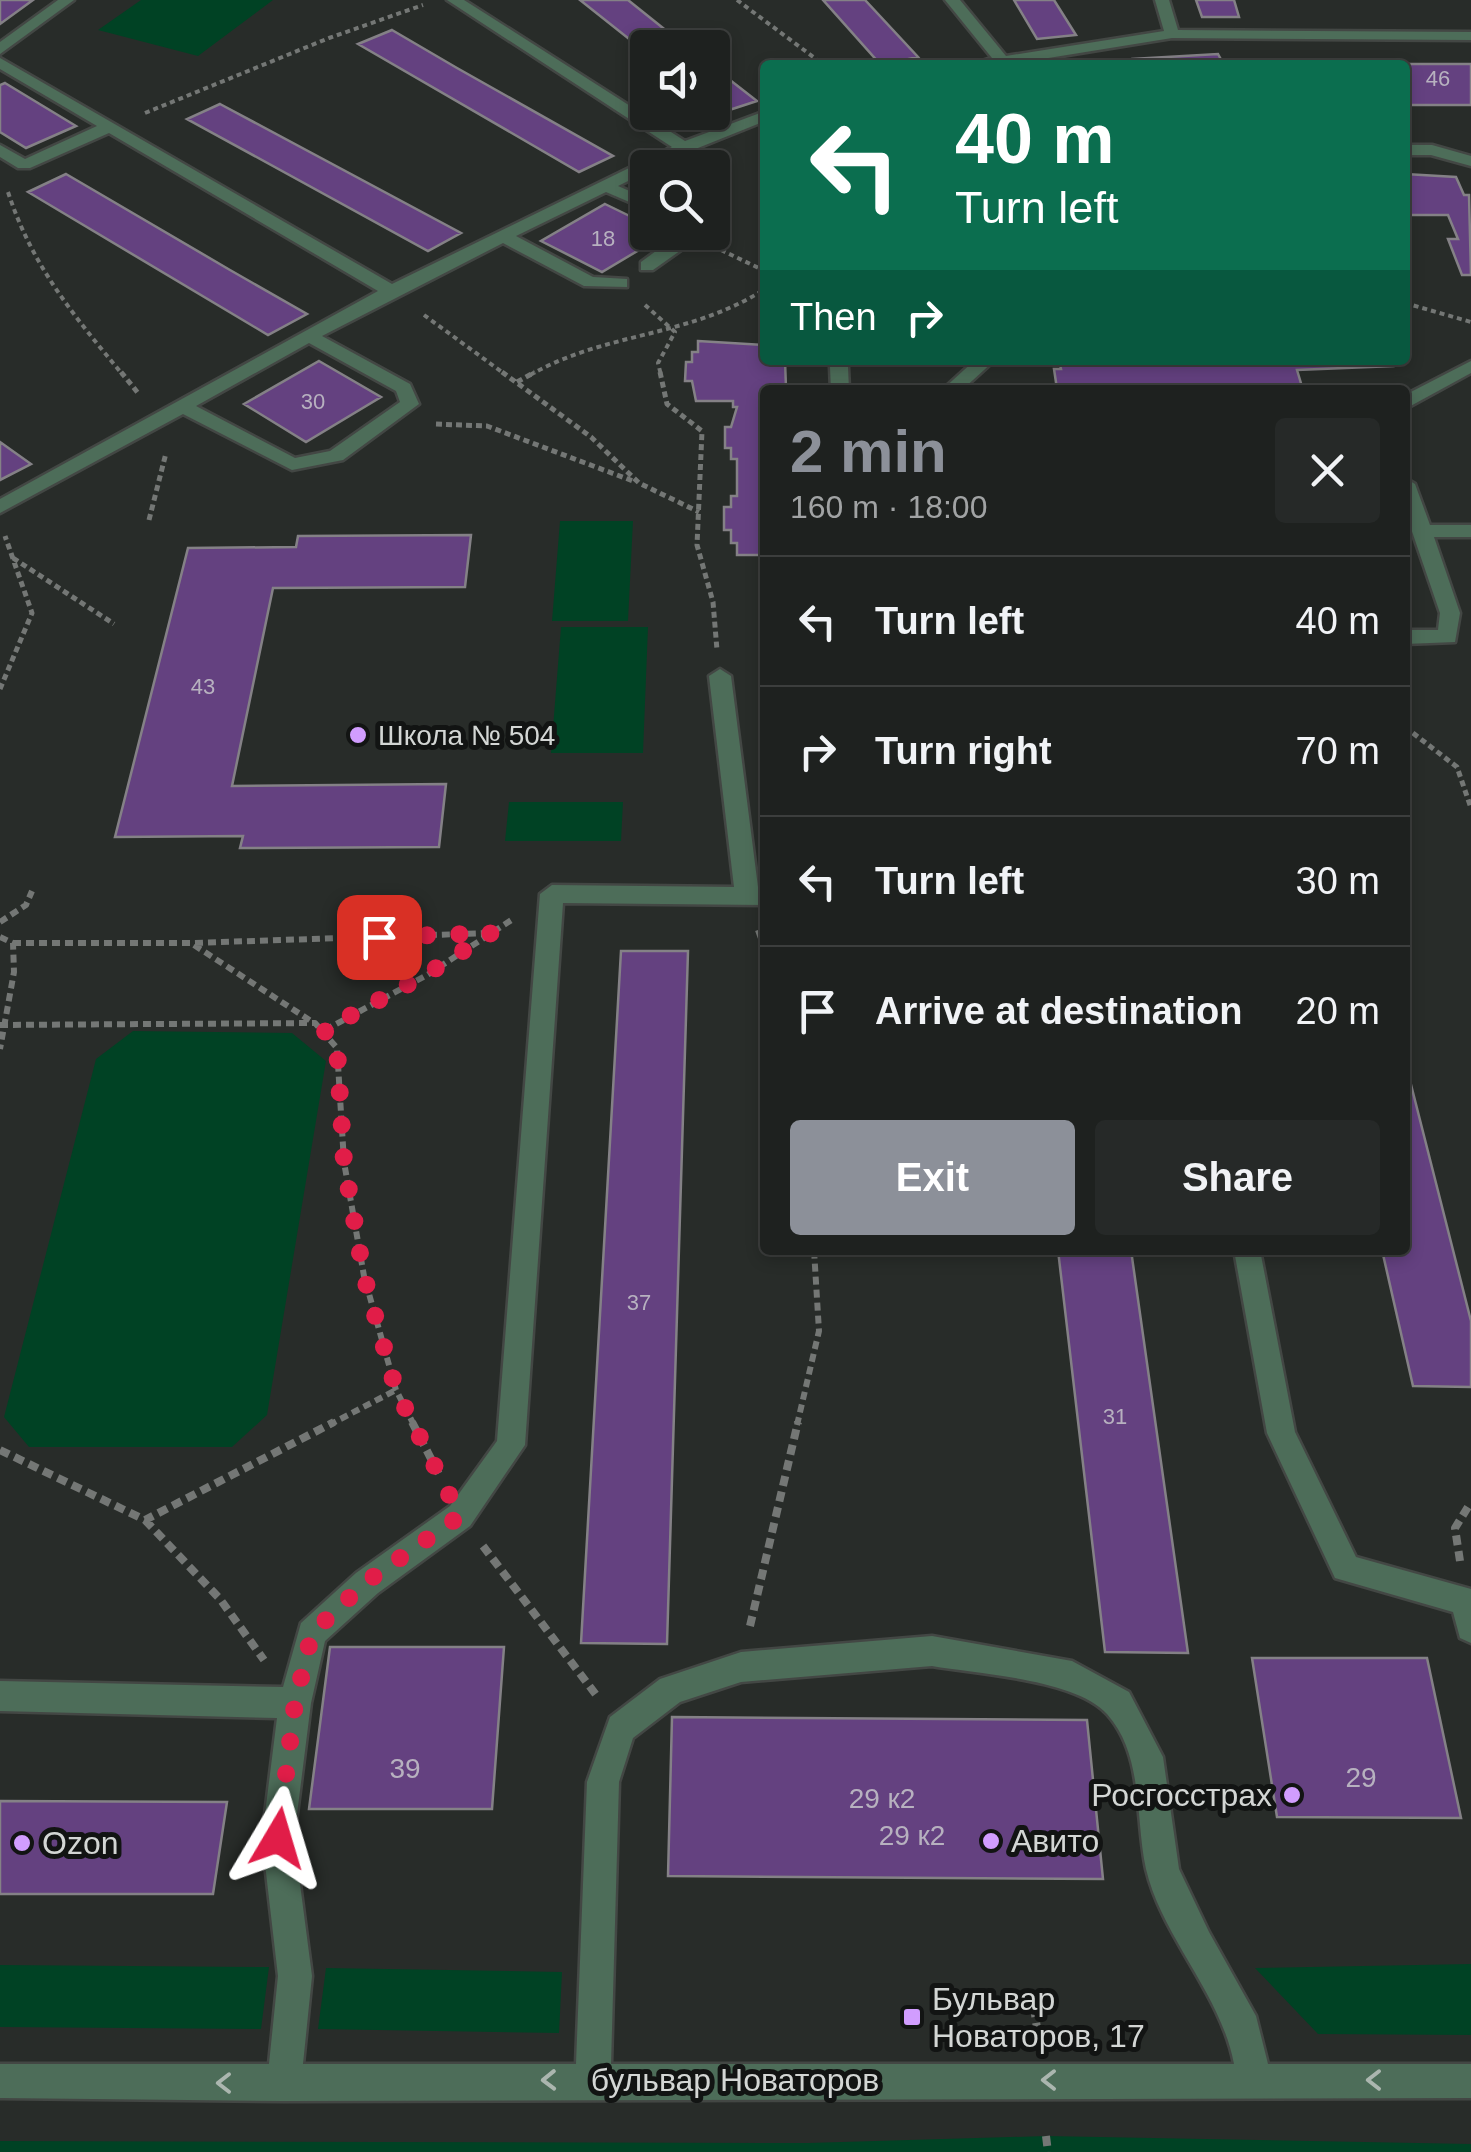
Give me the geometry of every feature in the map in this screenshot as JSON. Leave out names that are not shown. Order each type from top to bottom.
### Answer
[{"type":"street","points":[[0,49],[67,0]]},
{"type":"street","points":[[454,0],[684,147]]},
{"type":"street","points":[[952,0],[1001,59]]},
{"type":"street","points":[[1162,0],[1172,34]]},
{"type":"street","points":[[997,60],[1172,34],[1471,36]]},
{"type":"street","points":[[1089,44],[1097,60]]},
{"type":"street","points":[[0,64],[390,291]]},
{"type":"street","points":[[0,507],[390,291],[684,147],[760,118]]},
{"type":"street","points":[[0,150],[24,165],[107,128]]},
{"type":"street","points":[[1410,150],[1432,150],[1471,161]]},
{"type":"street","points":[[606,186],[630,197]]},
{"type":"street","points":[[503,236],[590,282],[621,283]]},
{"type":"street","points":[[647,266],[669,250]]},
{"type":"street","points":[[182,406],[292,464],[336,456],[410,404],[404,388],[309,336]]},
{"type":"street","points":[[963,385],[981,365]]},
{"type":"street","points":[[1410,400],[1471,366]]},
{"type":"street","points":[[839,367],[840,385]]},
{"type":"street","points":[[1410,502],[1450,613],[1448,636],[1410,637]]},
{"type":"street","points":[[1422,531],[1471,531]]},
{"type":"street","points":[[284,2084],[295,1976],[278,1838],[295,1703],[312,1633],[366,1582],[460,1516],[511,1445],[552,894],[756,896],[720,676]]},
{"type":"street","points":[[1247,1255],[1281,1433],[1346,1568],[1469,1611]]},
{"type":"street","points":[[593,2080],[602,1782],[621,1728],[671,1690],[740,1667],[932,1651],[1072,1676],[1118,1703],[1147,1757],[1163,1871],[1197,1944],[1244,2028],[1254,2080]]},
{"type":"street","points":[[0,1696],[295,1703]]},
{"type":"street","name":"бульвар Новаторов","points":[[0,2081],[284,2084],[1471,2080]]},
{"type":"path","points":[[107,128],[328,38],[438,0]]},
{"type":"path","points":[[737,0],[817,60]]},
{"type":"path","points":[[7,190],[17,220],[56,294],[145,403]]},
{"type":"path","points":[[723,250],[760,268]]},
{"type":"path","points":[[621,283],[675,332]]},
{"type":"path","points":[[390,291],[590,437],[639,484]]},
{"type":"path","points":[[517,382],[584,349],[675,332],[730,314],[760,293]]},
{"type":"path","points":[[1410,304],[1471,322]]},
{"type":"path","points":[[675,332],[658,363],[667,404],[702,431],[697,544],[713,602],[720,676]]},
{"type":"path","points":[[149,520],[166,455],[158,420]]},
{"type":"path","points":[[368,434],[414,423],[487,426],[639,484],[699,512]]},
{"type":"path","points":[[0,520],[32,613],[0,689]]},
{"type":"path","points":[[12,557],[114,624]]},
{"type":"path","points":[[1410,731],[1456,766],[1471,808]]},
{"type":"path","points":[[0,922],[26,905],[32,891]]},
{"type":"path","points":[[324,1030],[427,974],[552,894]]},
{"type":"path","points":[[0,937],[13,944],[192,944],[491,933]]},
{"type":"path","points":[[0,1049],[14,972],[13,944]]},
{"type":"path","points":[[192,944],[324,1030],[337,1048],[344,1162],[364,1276],[396,1390],[460,1516],[621,1728]]},
{"type":"path","points":[[3,1025],[314,1024]]},
{"type":"path","points":[[740,1667],[819,1331],[814,1255]]},
{"type":"path","points":[[145,1520],[396,1390]]},
{"type":"path","points":[[0,1450],[145,1520],[220,1598],[295,1703]]},
{"type":"path","points":[[1463,1515],[1471,1502]]},
{"type":"path","points":[[1034,2007],[1038,2036]]},
{"type":"path","points":[[1046,2136],[1048,2152]]},
{"type":"green space","points":[[141,0],[273,0],[198,56],[98,30]]},
{"type":"green space","points":[[560,521],[633,521],[628,621],[552,621]]},
{"type":"green space","points":[[561,627],[648,627],[643,753],[551,753]]},
{"type":"green space","points":[[509,802],[623,802],[621,841],[505,841]]},
{"type":"green space","points":[[133,1031],[292,1033],[326,1061],[267,1415],[232,1447],[29,1447],[4,1417],[96,1059]]},
{"type":"green space","points":[[1471,1964],[1471,2035],[1318,2034],[1255,1968]]},
{"type":"green space","points":[[0,1965],[269,1967],[261,2029],[0,2027]]},
{"type":"green space","points":[[326,1968],[562,1972],[559,2033],[318,2029]]},
{"type":"green space","points":[[1046,2136],[1471,2144],[1471,2152],[0,2152],[0,2141],[808,2143]]},
{"type":"building","points":[[0,0],[33,0],[0,24]]},
{"type":"building","points":[[580,0],[628,0],[666,30],[630,30],[630,40]]},
{"type":"building","points":[[823,0],[865,0],[918,57],[877,60]]},
{"type":"building","points":[[1014,0],[1054,0],[1076,35],[1037,39]]},
{"type":"building","points":[[1196,0],[1234,0],[1239,17],[1202,17]]},
{"type":"building","points":[[392,30],[613,156],[579,172],[358,44]]},
{"type":"building","points":[[1218,54],[1221,60],[1134,60]]},
{"type":"building","points":[[1410,64],[1471,64],[1471,105],[1410,105]]},
{"type":"building","points":[[730,80],[757,101],[730,110]]},
{"type":"building","points":[[5,83],[76,126],[26,148],[0,132],[0,85]]},
{"type":"building","points":[[220,104],[461,233],[428,251],[187,119]]},
{"type":"building","points":[[66,174],[307,314],[268,335],[28,192]]},
{"type":"building","points":[[1410,174],[1456,177],[1464,195],[1469,195],[1471,275],[1462,275],[1448,239],[1458,239],[1448,215],[1410,215]]},
{"type":"building","points":[[605,204],[630,216],[630,250],[639,250],[602,272],[541,241]]},
{"type":"building","points":[[698,341],[760,345],[760,365],[785,365],[786,385],[760,385],[760,555],[737,555],[737,543],[731,543],[731,530],[724,530],[724,507],[731,507],[731,496],[737,496],[737,459],[731,459],[731,448],[725,448],[725,427],[731,427],[737,407],[733,407],[733,401],[696,401],[692,381],[685,381],[686,362],[692,362],[692,352],[698,352]]},
{"type":"building","points":[[319,361],[381,397],[306,442],[244,404]]},
{"type":"building","points":[[1060,365],[1393,366],[1297,370],[1302,385],[1056,385],[1054,369],[1061,369]]},
{"type":"building","points":[[0,442],[31,464],[0,480]]},
{"type":"building","points":[[471,535],[465,587],[273,588],[232,786],[446,784],[439,847],[240,848],[243,836],[115,837],[188,548],[296,547],[298,536]]},
{"type":"building","points":[[621,951],[688,951],[667,1644],[581,1643]]},
{"type":"building","points":[[1410,1081],[1471,1321],[1471,1387],[1413,1386],[1383,1255],[1410,1255]]},
{"type":"building","points":[[1059,1255],[1132,1255],[1188,1653],[1105,1652]]},
{"type":"building","points":[[330,1647],[504,1647],[492,1809],[309,1809]]},
{"type":"building","points":[[1252,1658],[1427,1658],[1461,1818],[1277,1817]]},
{"type":"building","points":[[672,1717],[1087,1720],[1103,1879],[668,1876]]},
{"type":"building","points":[[0,1801],[227,1802],[213,1894],[0,1894]]},
{"type":"place","name":"Школа № 504","points":[[358,735]]},
{"type":"place","name":"Росгосстрах","points":[[1292,1795]]},
{"type":"place","name":"Авито","points":[[991,1841]]},
{"type":"place","name":"Ozon","points":[[22,1843]]},
{"type":"place","name":"Бульвар Новаторов, 17","points":[[912,2017]]},
{"type":"route","points":[[278,1838],[295,1703],[312,1633],[366,1582],[460,1516],[396,1390],[364,1276],[344,1162],[337,1048],[324,1030],[427,974],[491,933],[379,937]]}]
